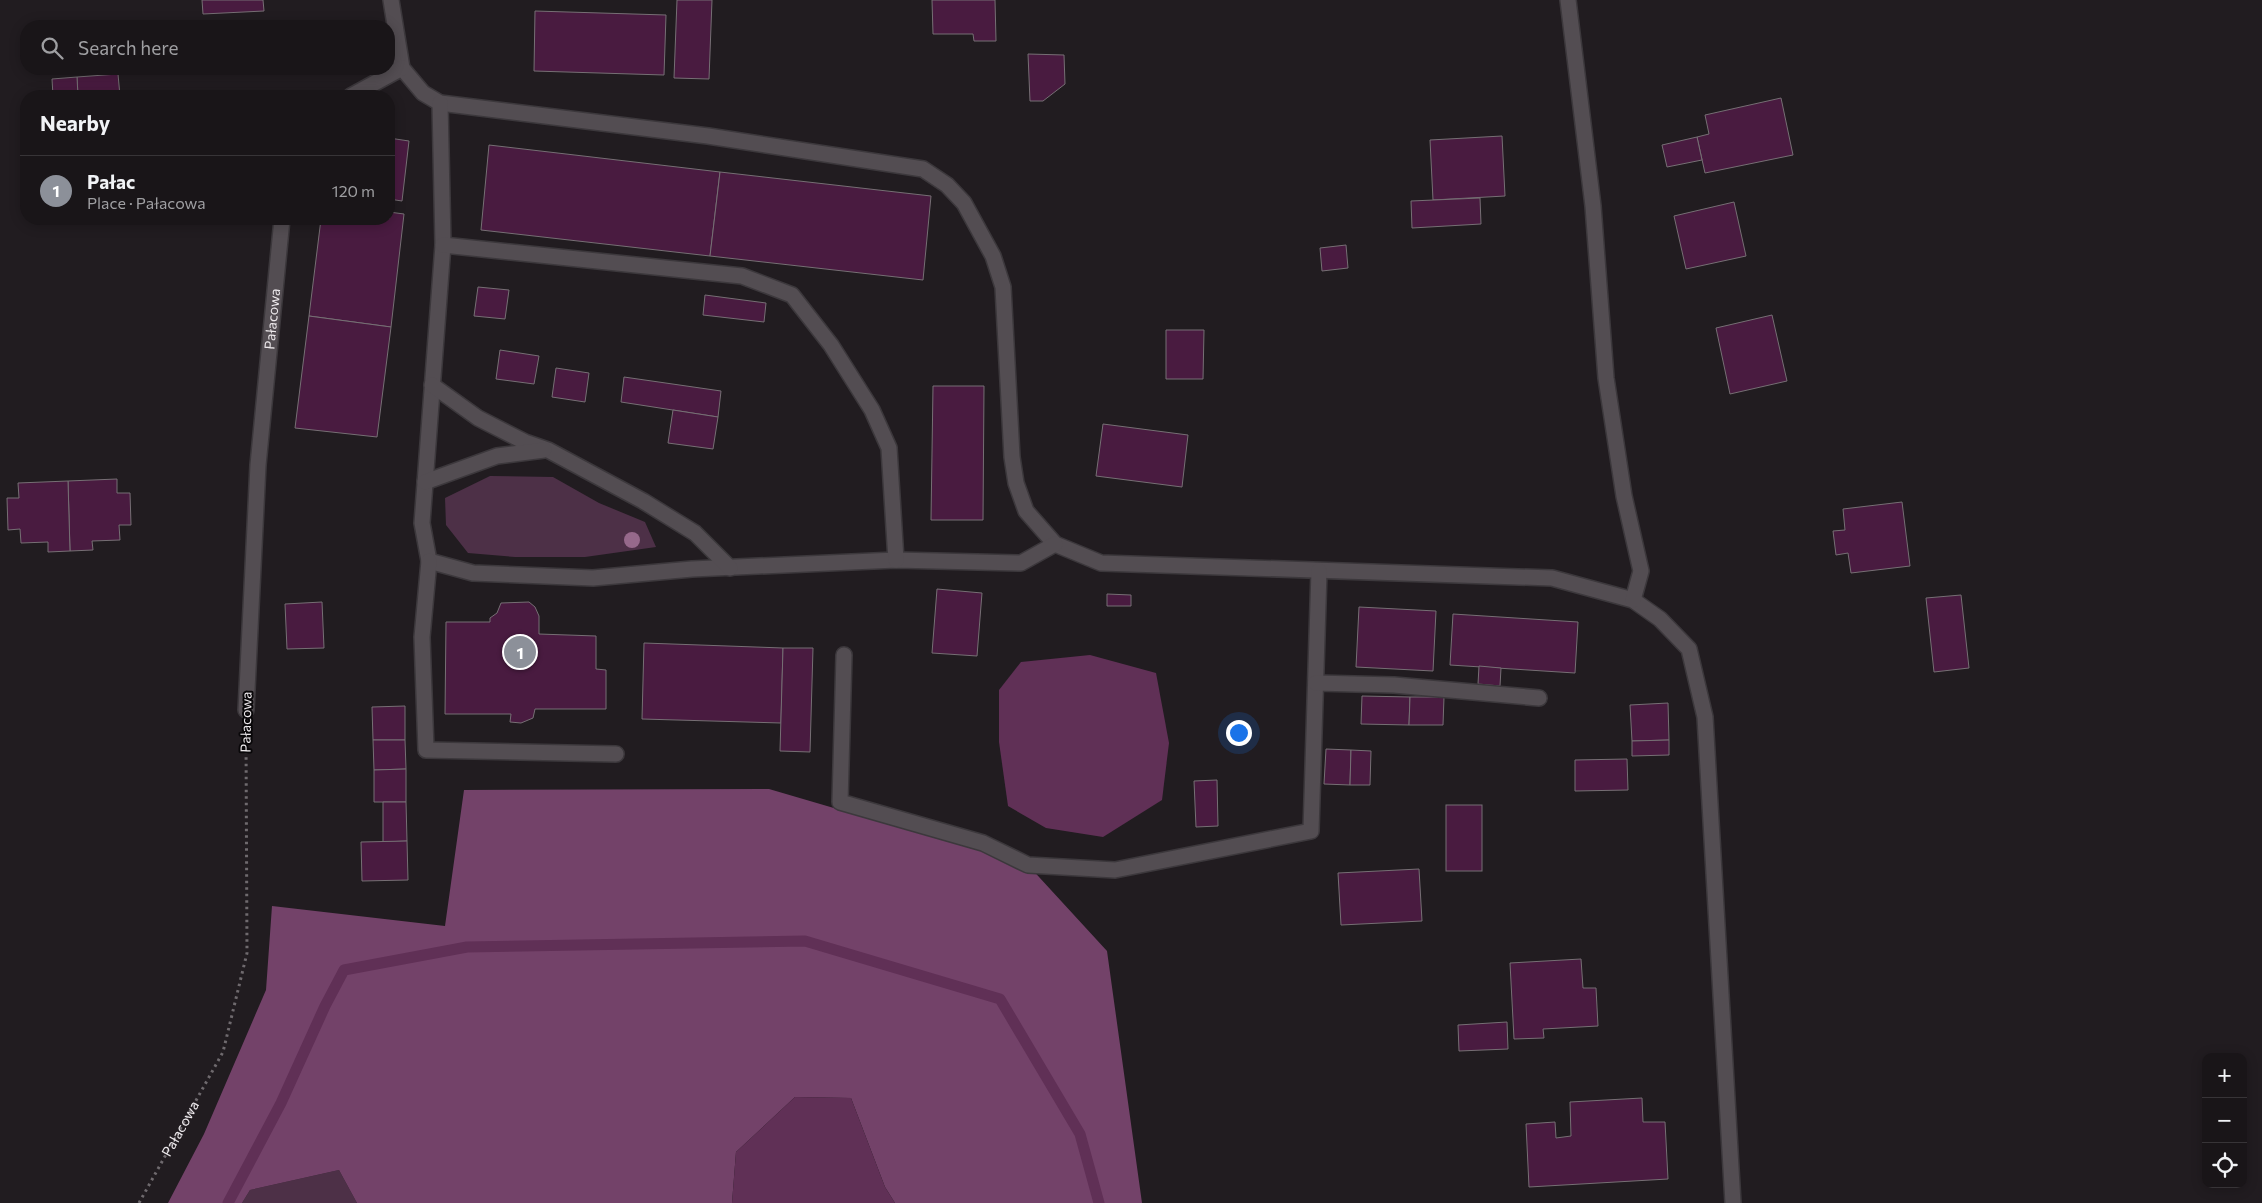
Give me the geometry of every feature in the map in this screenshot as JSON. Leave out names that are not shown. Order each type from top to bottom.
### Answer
[{"type":"street","points":[[391,0],[394,20]]},
{"type":"street","points":[[1568,0],[1593,206],[1606,378],[1627,512],[1641,571],[1633,600]]},
{"type":"street","points":[[395,25],[402,68],[423,92],[440,103],[708,136],[923,169],[947,185],[964,203],[982,234],[1003,287],[1012,457],[1016,482],[1026,511],[1055,544],[1100,563],[1552,578],[1633,600],[1660,619],[1688,649],[1705,716],[1733,1203]]},
{"type":"street","points":[[395,72],[402,68]]},
{"type":"street","points":[[362,90],[389,75]]},
{"type":"street","points":[[440,103],[443,245],[422,523],[429,561],[422,637],[426,750],[616,754]]},
{"type":"street","name":"Pałacowa","points":[[246,710],[258,465],[281,225]]},
{"type":"street","points":[[443,245],[742,276],[792,295],[831,345],[872,410],[889,448],[896,560]]},
{"type":"street","points":[[432,385],[478,418],[525,442],[548,450],[608,481],[695,533],[730,568]]},
{"type":"street","points":[[425,482],[497,456],[548,450]]},
{"type":"street","points":[[429,561],[473,573],[593,578],[730,568],[896,560],[1021,563],[1055,544]]},
{"type":"street","points":[[844,655],[840,802],[983,843],[1028,865],[1115,870],[1312,830],[1319,571]]},
{"type":"street","points":[[1316,683],[1394,685],[1539,698]]},
{"type":"path","name":"Pałacowa","points":[[139,1203],[223,1052],[247,953],[246,710]]},
{"type":"shaded area","points":[[490,476],[553,477],[599,503],[645,522],[656,547],[585,557],[515,557],[468,553],[446,525],[445,498]]},
{"type":"shaded area","points":[[1090,655],[1156,673],[1169,743],[1162,800],[1103,837],[1046,828],[1008,806],[999,742],[999,690],[1021,662]]},
{"type":"shaded area","points":[[769,789],[1028,865],[1107,951],[1142,1203],[895,1203],[885,1187],[851,1098],[795,1097],[736,1152],[732,1203],[357,1203],[339,1170],[250,1190],[242,1203],[168,1203],[204,1134],[266,990],[272,906],[445,926],[464,790]]},
{"type":"shaded area","points":[[795,1097],[851,1098],[885,1187],[895,1203],[732,1203],[736,1152]]},
{"type":"shaded area","points":[[339,1170],[357,1203],[242,1203],[250,1190]]},
{"type":"building","points":[[202,0],[263,0],[264,11],[203,14]]},
{"type":"building","points":[[677,0],[712,0],[709,79],[674,78]]},
{"type":"building","points":[[932,0],[995,0],[996,41],[974,41],[973,34],[933,34]]},
{"type":"building","points":[[535,11],[666,15],[664,75],[534,71]]},
{"type":"building","points":[[1028,54],[1064,55],[1065,84],[1043,101],[1030,101]]},
{"type":"building","points":[[118,75],[119,90],[78,90],[77,77]]},
{"type":"building","points":[[77,77],[78,90],[53,90],[52,79]]},
{"type":"building","points":[[1781,98],[1793,155],[1705,173],[1697,137],[1709,134],[1705,115]]},
{"type":"building","points":[[1502,136],[1505,196],[1433,200],[1430,140]]},
{"type":"building","points":[[1697,137],[1702,160],[1667,167],[1662,145]]},
{"type":"building","points":[[395,139],[409,141],[402,201],[395,200]]},
{"type":"building","points":[[489,145],[720,172],[710,256],[481,230]]},
{"type":"building","points":[[720,172],[931,196],[923,280],[710,256]]},
{"type":"building","points":[[1480,198],[1481,224],[1412,228],[1411,201]]},
{"type":"building","points":[[1734,202],[1746,256],[1686,269],[1674,216]]},
{"type":"building","points":[[395,213],[404,214],[391,327],[309,316],[320,225],[395,225]]},
{"type":"building","points":[[1346,245],[1348,268],[1322,271],[1320,248]]},
{"type":"building","points":[[478,287],[509,290],[505,319],[474,316]]},
{"type":"building","points":[[705,295],[766,303],[764,322],[703,315]]},
{"type":"building","points":[[1772,315],[1787,381],[1730,394],[1716,328]]},
{"type":"building","points":[[309,316],[391,327],[377,437],[295,428]]},
{"type":"building","points":[[1166,330],[1204,330],[1203,379],[1166,379]]},
{"type":"building","points":[[500,350],[539,356],[534,384],[496,379]]},
{"type":"building","points":[[556,368],[589,373],[585,402],[552,397]]},
{"type":"building","points":[[624,377],[721,391],[718,417],[621,402]]},
{"type":"building","points":[[933,386],[984,386],[983,520],[931,520]]},
{"type":"building","points":[[673,410],[718,417],[713,449],[668,443]]},
{"type":"building","points":[[1103,424],[1188,435],[1182,487],[1096,476]]},
{"type":"building","points":[[117,479],[117,493],[130,493],[131,525],[119,525],[120,540],[92,541],[93,550],[70,551],[68,481]]},
{"type":"building","points":[[68,481],[70,551],[48,552],[48,542],[21,543],[20,529],[8,530],[7,498],[19,498],[18,483]]},
{"type":"building","points":[[1902,502],[1910,566],[1851,573],[1848,553],[1836,555],[1833,531],[1845,530],[1843,509]]},
{"type":"building","points":[[937,589],[982,593],[977,656],[932,653]]},
{"type":"building","points":[[1107,594],[1131,595],[1131,606],[1107,606]]},
{"type":"building","points":[[1961,595],[1969,668],[1934,672],[1926,598]]},
{"type":"building","points":[[322,602],[324,648],[287,649],[285,604]]},
{"type":"building","points":[[529,602],[535,607],[539,616],[539,634],[596,636],[596,669],[606,670],[606,709],[535,709],[533,718],[521,723],[510,722],[511,714],[445,714],[446,622],[490,622],[490,618],[497,613],[501,603]]},
{"type":"building","points":[[1359,607],[1436,611],[1433,671],[1356,667]]},
{"type":"building","points":[[1453,614],[1578,622],[1575,673],[1450,665]]},
{"type":"building","points":[[644,643],[783,648],[781,723],[642,719]]},
{"type":"building","points":[[783,648],[813,648],[810,752],[780,751]]},
{"type":"building","points":[[1479,666],[1501,668],[1500,686],[1478,684]]},
{"type":"building","points":[[1362,696],[1410,697],[1409,725],[1361,724]]},
{"type":"building","points":[[1410,697],[1444,697],[1443,725],[1409,725]]},
{"type":"building","points":[[1668,703],[1669,740],[1632,741],[1630,705]]},
{"type":"building","points":[[405,706],[405,740],[373,740],[372,707]]},
{"type":"building","points":[[373,740],[405,740],[406,769],[374,770]]},
{"type":"building","points":[[1669,740],[1669,755],[1632,756],[1632,741]]},
{"type":"building","points":[[1326,749],[1351,750],[1350,785],[1324,784]]},
{"type":"building","points":[[1351,750],[1371,751],[1370,785],[1350,785]]},
{"type":"building","points":[[1627,759],[1628,790],[1575,791],[1575,760]]},
{"type":"building","points":[[406,769],[406,802],[374,802],[374,770]]},
{"type":"building","points":[[1217,780],[1218,826],[1196,827],[1194,781]]},
{"type":"building","points":[[383,802],[406,802],[407,841],[383,842]]},
{"type":"building","points":[[1446,805],[1482,805],[1482,871],[1446,871]]},
{"type":"building","points":[[407,841],[408,880],[362,881],[361,842]]},
{"type":"building","points":[[1419,869],[1422,921],[1341,925],[1338,873]]},
{"type":"building","points":[[1581,959],[1583,988],[1596,988],[1598,1026],[1543,1029],[1544,1038],[1514,1039],[1510,963]]},
{"type":"building","points":[[1507,1022],[1508,1049],[1459,1051],[1458,1025]]},
{"type":"building","points":[[1642,1098],[1643,1122],[1665,1122],[1668,1179],[1529,1187],[1526,1124],[1555,1122],[1556,1138],[1571,1136],[1570,1102]]},
{"type":"waterway","points":[[228,1203],[281,1103],[325,1006],[344,970],[467,947],[805,941],[1000,999],[1080,1134],[1099,1203]]},
{"type":"place","name":"Pałac","points":[[520,652]]}]
